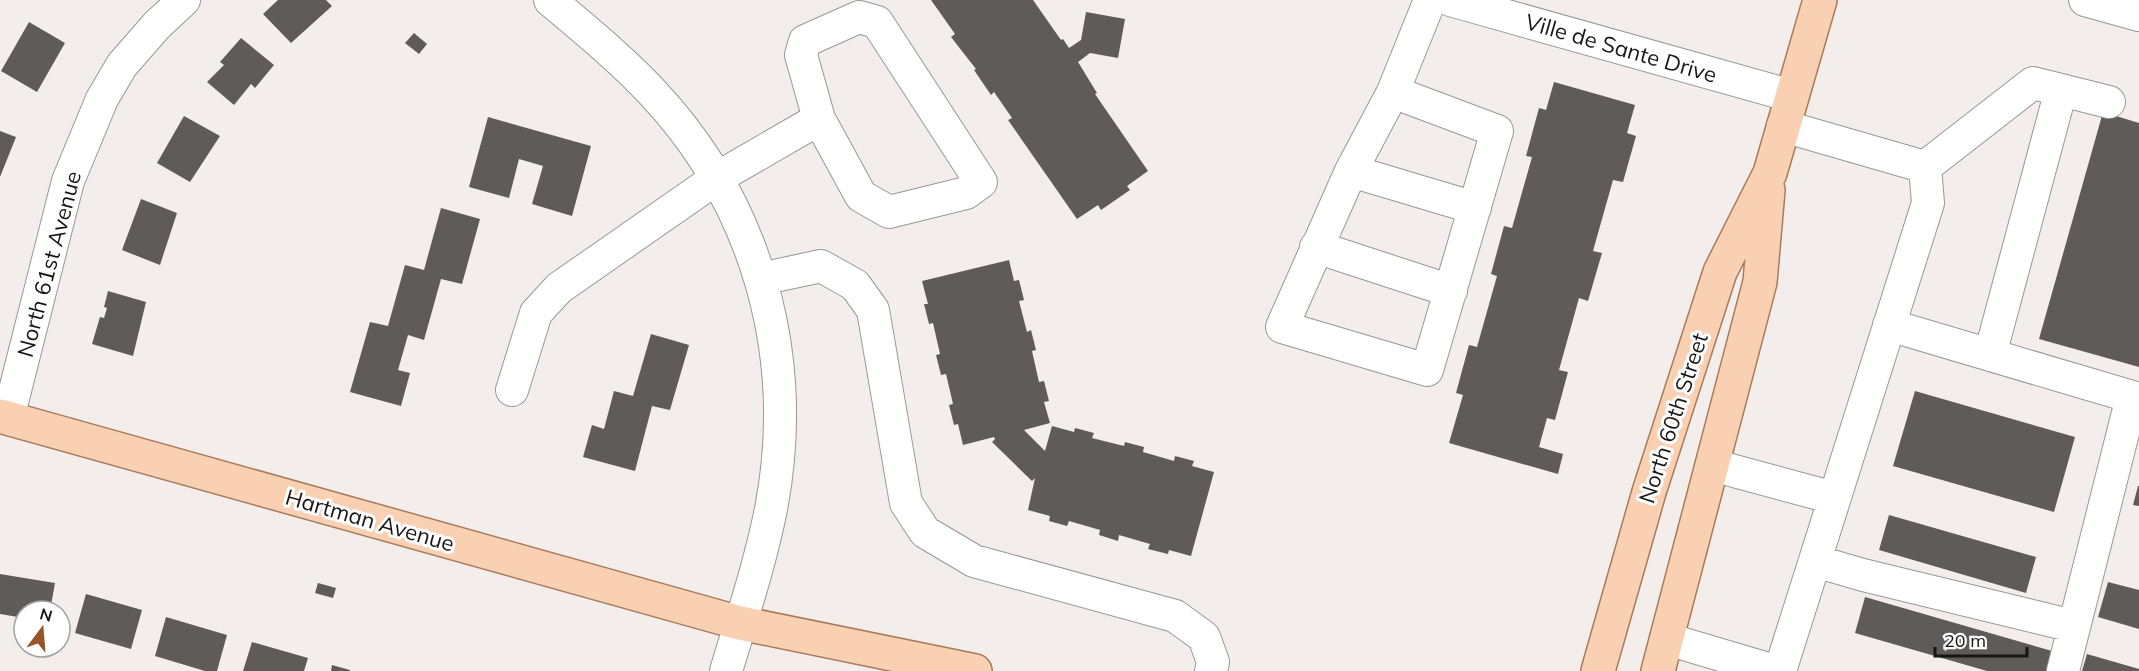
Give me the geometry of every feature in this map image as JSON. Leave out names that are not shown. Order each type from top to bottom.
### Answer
[{"type":"main road","name":"North 60th Street","points":[[1658,671],[1760,282],[1770,173],[1820,0]]},
{"type":"main road","name":"North 60th Street","points":[[1598,671],[1649,492],[1720,272],[1770,173]]},
{"type":"main road","name":"Hartman Avenue","points":[[4,417],[740,623],[975,671]]},
{"type":"main road","name":"Hartman Avenue","points":[[740,623],[862,671]]},
{"type":"street","name":"North 61st Avenue","points":[[4,417],[68,181],[102,99],[122,65],[157,25],[183,0]]},
{"type":"street","points":[[550,0],[651,91],[702,153],[739,219],[769,310],[777,363],[780,412],[778,461],[771,509],[758,563],[726,671]]},
{"type":"street","points":[[1393,92],[1497,131],[1427,370],[1282,327],[1351,171],[1393,92],[1430,0]]},
{"type":"street","name":"Ville de Sante Drive","points":[[1450,0],[1792,96]]},
{"type":"street","points":[[2085,0],[2137,10]]},
{"type":"street","points":[[859,17],[877,22],[981,182],[966,193],[889,212],[861,196],[819,119],[801,55],[805,41],[859,17]]},
{"type":"street","points":[[1925,167],[2033,83],[2109,102]]},
{"type":"street","points":[[1990,355],[2061,90]]},
{"type":"street","points":[[512,390],[536,313],[559,288],[717,178],[819,119]]},
{"type":"street","points":[[1783,126],[1925,167]]},
{"type":"street","points":[[1780,671],[1928,203],[1925,167]]},
{"type":"street","points":[[1351,171],[1475,208]]},
{"type":"street","points":[[1316,247],[1451,291]]},
{"type":"street","points":[[760,279],[821,266],[855,285],[873,310],[906,503],[925,532],[974,561],[1175,616],[1204,637],[1213,662],[1211,671]]},
{"type":"street","points":[[1889,325],[2136,398],[2062,671]]},
{"type":"street","points":[[1712,465],[1834,498]]},
{"type":"street","points":[[1815,561],[1863,575],[2073,626]]},
{"type":"street","points":[[1666,639],[1775,671]]},
{"type":"building","points":[[278,0],[326,0],[332,6],[291,43],[263,14]]},
{"type":"building","points":[[931,0],[1033,0],[1069,48],[1081,40],[1086,12],[1125,19],[1118,58],[1090,53],[1078,62],[1097,93],[1095,94],[1148,171],[1127,186],[1130,190],[1101,210],[1098,205],[1077,219],[1008,120],[1012,118],[994,92],[991,95],[974,70],[976,69],[951,37],[955,34]]},
{"type":"building","points":[[29,22],[65,43],[37,92],[1,71]]},
{"type":"building","points":[[414,33],[427,44],[419,54],[405,43]]},
{"type":"building","points":[[241,38],[274,65],[255,88],[251,84],[234,105],[207,82],[224,65],[220,62]]},
{"type":"building","points":[[1554,82],[1635,105],[1627,133],[1636,136],[1623,182],[1613,180],[1593,251],[1602,253],[1588,301],[1579,298],[1559,370],[1568,372],[1555,420],[1547,418],[1539,447],[1563,454],[1558,474],[1449,443],[1463,395],[1456,393],[1469,345],[1477,347],[1497,276],[1491,274],[1504,226],[1512,228],[1532,157],[1526,156],[1539,108],[1546,110]]},
{"type":"building","points":[[2103,112],[2139,123],[2139,367],[2039,339]]},
{"type":"building","points":[[184,116],[220,136],[190,182],[157,163]]},
{"type":"building","points":[[488,117],[591,146],[572,216],[532,204],[543,166],[519,159],[509,198],[469,187]]},
{"type":"building","points":[[0,131],[16,137],[0,177]]},
{"type":"building","points":[[141,199],[177,213],[160,265],[122,250]]},
{"type":"building","points":[[441,208],[480,219],[462,284],[441,279],[424,340],[408,335],[398,370],[410,373],[401,406],[350,392],[370,322],[388,326],[405,265],[424,270]]},
{"type":"building","points":[[1009,260],[1014,281],[1019,280],[1024,300],[1019,301],[1027,332],[1031,330],[1036,350],[1032,351],[1039,382],[1044,381],[1049,401],[1044,402],[1050,423],[1024,430],[1045,451],[1052,426],[1074,432],[1075,428],[1094,433],[1092,438],[1124,446],[1125,442],[1144,447],[1143,452],[1174,461],[1175,456],[1194,461],[1192,466],[1214,472],[1191,556],[1169,550],[1168,554],[1148,549],[1150,544],[1119,535],[1118,541],[1099,535],[1100,530],[1069,521],[1067,526],[1049,521],[1050,516],[1028,510],[1035,478],[1032,481],[992,442],[994,437],[963,445],[958,424],[954,425],[949,405],[953,404],[946,374],[941,375],[936,355],[940,354],[933,323],[929,324],[924,304],[928,304],[922,281]]},
{"type":"building","points":[[108,291],[146,302],[133,356],[92,344],[100,317],[104,318]]},
{"type":"building","points":[[651,334],[689,345],[670,410],[652,406],[635,471],[583,457],[592,425],[604,429],[614,391],[633,396]]},
{"type":"building","points":[[1915,391],[2075,437],[2054,512],[1893,466]]},
{"type":"building","points":[[2139,486],[2139,506],[2133,505]]},
{"type":"building","points":[[1889,515],[2036,557],[2026,593],[1879,550]]},
{"type":"building","points":[[0,574],[55,583],[52,599],[12,599],[12,616],[0,614]]},
{"type":"building","points":[[2108,582],[2139,590],[2139,629],[2098,617]]},
{"type":"building","points":[[318,583],[336,588],[333,598],[315,593]]},
{"type":"building","points":[[86,594],[142,610],[131,649],[75,633]]},
{"type":"building","points":[[1865,597],[2052,651],[2046,671],[1987,671],[1855,633]]},
{"type":"building","points":[[166,617],[227,635],[217,671],[205,671],[155,656]]},
{"type":"building","points":[[252,642],[308,658],[304,671],[243,671]]},
{"type":"building","points":[[2087,654],[2139,669],[2139,671],[2082,671]]},
{"type":"building","points":[[332,665],[350,670],[350,671],[331,671]]}]
